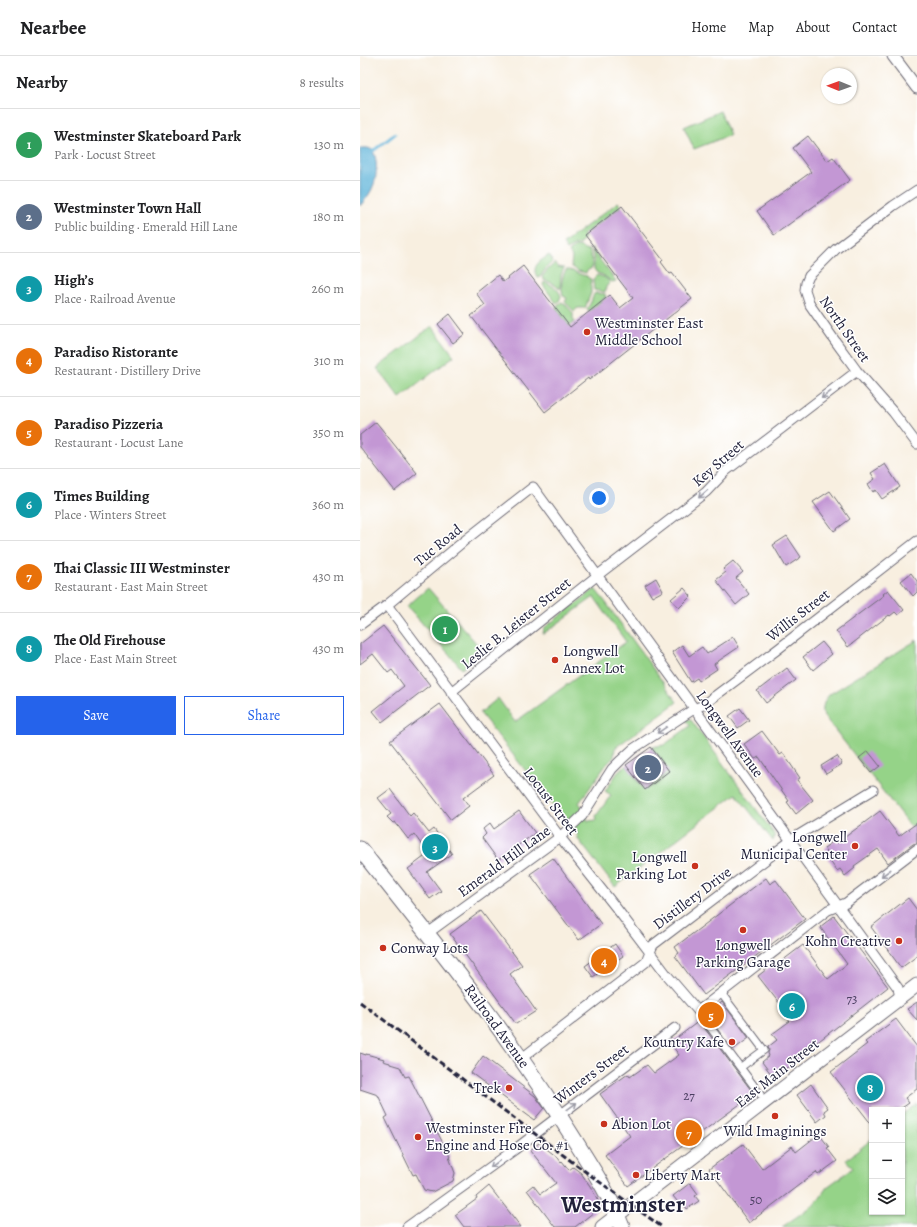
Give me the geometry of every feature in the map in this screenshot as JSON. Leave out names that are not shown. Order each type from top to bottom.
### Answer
[{"type":"highway","name":"Railroad Avenue","points":[[360,849],[428,933],[522,1058],[602,1184],[620,1221]]},
{"type":"main road","name":"East Main Street","points":[[602,1227],[620,1221],[765,1103],[917,985]]},
{"type":"street","points":[[893,56],[917,88]]},
{"type":"street","name":"North Street","points":[[917,190],[836,249],[809,276],[806,283],[805,294],[810,305],[857,371],[893,412],[917,444]]},
{"type":"street","name":"Key Street","points":[[598,575],[706,492],[726,471],[857,371]]},
{"type":"street","name":"Longwell Avenue","points":[[533,487],[898,988],[900,998]]},
{"type":"street","name":"Tuc Road","points":[[360,625],[387,605],[464,541],[533,487]]},
{"type":"street","name":"Willis Street","points":[[694,709],[703,705],[778,649],[917,541]]},
{"type":"street","name":"Leslie B. Leister Street","points":[[451,692],[598,575]]},
{"type":"street","name":"Locust Street","points":[[387,605],[560,837],[650,953],[698,1011]]},
{"type":"street","name":"Emerald Hill Lane","points":[[428,933],[560,837],[582,816],[612,769],[632,749],[694,709]]},
{"type":"street","name":"Distillery Drive","points":[[522,1058],[646,962],[654,945],[791,841],[873,790]]},
{"type":"street","points":[[760,1094],[698,1011],[828,910],[846,903],[917,850]]},
{"type":"street","points":[[721,993],[764,1050],[741,1067]]},
{"type":"street","name":"Winters Street","points":[[407,1227],[486,1171],[675,1028]]},
{"type":"green space","points":[[720,111],[730,135],[694,149],[684,127]]},
{"type":"green space","points":[[618,202],[621,206],[583,235],[585,238],[580,244],[567,250],[563,244]]},
{"type":"green space","points":[[580,246],[584,250],[589,250],[592,258],[592,268],[586,273],[578,271],[571,266],[572,257],[569,252],[575,247]]},
{"type":"green space","points":[[591,248],[616,281],[612,282],[603,275],[597,273],[594,269],[594,258]]},
{"type":"green space","points":[[549,255],[553,261],[541,276],[537,277],[535,270],[537,264]]},
{"type":"green space","points":[[555,263],[558,267],[564,268],[561,275],[560,289],[552,283],[544,280],[542,277]]},
{"type":"green space","points":[[566,270],[571,270],[591,279],[591,293],[585,308],[578,308],[574,311],[565,302],[567,298],[563,296],[562,279]]},
{"type":"green space","points":[[597,275],[604,277],[610,282],[606,287],[605,292],[594,290],[593,279]]},
{"type":"green space","points":[[544,282],[558,291],[561,296],[559,301],[556,303],[543,285]]},
{"type":"green space","points":[[595,293],[605,294],[606,297],[589,311],[587,309]]},
{"type":"green space","points":[[561,302],[564,303],[573,313],[573,319],[575,322],[569,326],[556,308]]},
{"type":"green space","points":[[432,326],[454,356],[400,398],[377,368]]},
{"type":"green space","points":[[428,588],[483,651],[462,669],[407,606]]},
{"type":"green space","points":[[595,589],[677,702],[615,748],[614,757],[606,765],[579,803],[588,821],[597,820],[596,816],[611,795],[605,791],[618,772],[626,765],[645,790],[669,771],[651,747],[664,745],[690,726],[686,720],[687,719],[691,720],[775,835],[773,841],[736,794],[615,887],[578,839],[575,829],[566,819],[563,818],[480,713],[498,698],[515,722],[626,642],[594,597],[543,634],[544,628]]},
{"type":"green space","points":[[917,640],[917,823],[911,827],[824,716],[823,707],[830,694]]},
{"type":"green space","points":[[917,1103],[917,1227],[782,1227],[815,1204],[827,1187],[853,1168],[846,1160],[869,1141],[869,1215],[905,1215],[905,1113]]},
{"type":"water","points":[[360,148],[371,149],[374,153],[376,177],[373,187],[360,206]]},
{"type":"building","points":[[808,136],[827,161],[833,157],[850,180],[774,235],[757,211],[811,172],[793,148]]},
{"type":"building","points":[[622,206],[663,260],[661,262],[670,274],[672,273],[692,299],[589,380],[588,378],[545,412],[471,316],[485,305],[476,293],[498,275],[503,282],[523,266],[570,327],[610,295],[620,308],[633,298],[585,235]]},
{"type":"building","points":[[450,314],[465,334],[453,343],[438,324]]},
{"type":"building","points":[[376,422],[417,473],[395,491],[360,447],[360,435]]},
{"type":"building","points":[[885,464],[900,487],[882,499],[876,490],[873,492],[868,484],[875,479],[871,473]]},
{"type":"building","points":[[830,491],[850,519],[834,531],[813,502]]},
{"type":"building","points":[[787,536],[801,557],[786,567],[773,545]]},
{"type":"building","points":[[733,561],[743,572],[736,578],[749,594],[736,605],[716,580],[726,572],[723,569]]},
{"type":"building","points":[[911,573],[917,581],[917,592],[913,596],[901,581]]},
{"type":"building","points":[[656,578],[663,591],[652,597],[645,585]]},
{"type":"building","points":[[684,588],[691,596],[679,608],[671,599]]},
{"type":"building","points":[[888,590],[904,610],[898,615],[895,612],[890,616],[889,615],[848,647],[836,631],[884,595],[883,594]]},
{"type":"building","points":[[383,626],[430,685],[382,722],[373,711],[404,686],[392,670],[388,673],[373,654],[360,664],[360,644]]},
{"type":"building","points":[[733,637],[739,647],[714,664],[717,669],[699,681],[697,678],[691,682],[672,652],[682,645],[689,656],[702,647],[707,654]]},
{"type":"building","points":[[822,642],[832,654],[813,670],[803,657]]},
{"type":"building","points":[[787,668],[796,680],[766,703],[757,691]]},
{"type":"building","points":[[440,704],[494,775],[463,798],[469,806],[451,820],[390,741]]},
{"type":"building","points":[[740,708],[749,720],[738,728],[729,716]]},
{"type":"building","points":[[762,731],[780,755],[783,753],[800,778],[797,780],[813,800],[796,814],[787,802],[789,801],[759,757],[755,759],[744,744]]},
{"type":"building","points":[[651,747],[669,771],[645,790],[626,765]]},
{"type":"building","points":[[868,751],[880,766],[871,773],[859,758]]},
{"type":"building","points":[[837,756],[842,764],[826,774],[821,766]]},
{"type":"building","points":[[390,789],[410,816],[413,813],[429,833],[434,829],[452,854],[427,872],[441,891],[430,899],[408,869],[428,854],[414,834],[408,839],[395,822],[393,823],[387,817],[391,814],[378,798]]},
{"type":"building","points":[[519,811],[535,833],[498,860],[482,838],[486,834],[483,829],[490,823],[494,829]]},
{"type":"building","name":"Longwell Municipal Center","points":[[880,811],[899,836],[917,823],[917,843],[913,844],[888,863],[878,849],[854,866],[855,868],[845,876],[840,869],[837,871],[827,857],[829,855],[824,848],[835,840],[837,843]]},
{"type":"building","points":[[553,858],[601,924],[579,940],[530,874]]},
{"type":"building","name":"Longwell Parking Garage","points":[[766,878],[770,884],[776,880],[805,919],[704,995],[675,956],[679,953],[675,947]]},
{"type":"building","name":"Kohn Creative","points":[[908,898],[917,910],[917,956],[901,968],[871,927]]},
{"type":"building","points":[[481,911],[522,965],[510,974],[536,1011],[516,1024],[450,934]]},
{"type":"building","points":[[834,916],[888,987],[774,1078],[762,1062],[769,1056],[768,1047],[777,1040],[772,1034],[790,1021],[788,1019],[790,1017],[758,976],[772,965],[774,967],[803,945],[828,979],[847,964],[820,927]]},
{"type":"building","points":[[615,944],[623,956],[593,977],[585,966]]},
{"type":"building","points":[[722,1002],[749,1038],[733,1050],[706,1014]]},
{"type":"building","points":[[917,1002],[917,1020],[907,1009]]},
{"type":"building","points":[[896,1019],[917,1047],[917,1089],[905,1098],[909,1103],[903,1107],[869,1107],[869,1121],[831,1072],[867,1044],[865,1042]]},
{"type":"building","points":[[699,1021],[754,1094],[628,1186],[605,1155],[630,1136],[600,1094],[628,1074],[630,1077],[647,1065],[654,1073],[679,1055],[670,1043]]},
{"type":"building","name":"Westminster Fire Engine and Hose Co. #1","points":[[360,1053],[384,1059],[383,1061],[400,1067],[405,1077],[409,1076],[450,1157],[455,1173],[453,1181],[432,1192],[424,1190],[416,1174],[413,1175],[385,1118],[388,1116],[378,1095],[360,1089]]},
{"type":"building","name":"Trek","points":[[483,1056],[535,1096],[544,1108],[534,1120],[471,1073]]},
{"type":"building","points":[[811,1084],[828,1108],[824,1111],[826,1115],[817,1122],[797,1095]]},
{"type":"building","points":[[819,1134],[837,1161],[818,1175],[816,1172],[749,1223],[709,1169],[743,1144],[762,1169],[792,1146],[796,1152]]},
{"type":"building","points":[[539,1143],[561,1162],[562,1161],[569,1170],[573,1167],[581,1173],[600,1204],[597,1206],[599,1208],[575,1227],[555,1227],[527,1190],[533,1185],[540,1194],[556,1183],[530,1150]]},
{"type":"building","points":[[690,1183],[698,1194],[695,1196],[699,1201],[687,1209],[684,1204],[681,1206],[673,1196]]},
{"type":"building","points":[[489,1186],[521,1227],[464,1227],[455,1215],[477,1199],[476,1197]]},
{"type":"waterway","points":[[373,151],[395,134]]},
{"type":"railway","points":[[360,1002],[579,1167],[662,1227]]},
{"type":"place","name":"Westminster East Middle School","points":[[587,332]]},
{"type":"place","name":"Westminster Skateboard Park","points":[[445,629]]},
{"type":"place","name":"Longwell Annex Lot","points":[[555,660]]},
{"type":"place","name":"Westminster Town Hall","points":[[648,768]]},
{"type":"place","name":"Longwell Municipal Center","points":[[855,846]]},
{"type":"place","name":"High’s","points":[[435,847]]},
{"type":"place","name":"Longwell Parking Lot","points":[[695,866]]},
{"type":"place","name":"Longwell Parking Garage","points":[[743,930]]},
{"type":"place","name":"Kohn Creative","points":[[899,941]]},
{"type":"place","name":"Conway Lots","points":[[383,948]]},
{"type":"place","name":"Paradiso Ristorante","points":[[604,961]]},
{"type":"place","name":"Times Building","points":[[792,1006]]},
{"type":"place","name":"Paradiso Pizzeria","points":[[711,1015]]},
{"type":"place","name":"Kountry Kafe","points":[[732,1042]]},
{"type":"place","name":"Trek","points":[[509,1088]]},
{"type":"place","name":"The Old Firehouse","points":[[870,1088]]},
{"type":"place","name":"Wild Imaginings","points":[[775,1116]]},
{"type":"place","name":"Abion Lot","points":[[604,1124]]},
{"type":"place","name":"Thai Classic III Westminster","points":[[689,1133]]},
{"type":"place","name":"Westminster Fire Engine and Hose Co. #1","points":[[418,1137]]},
{"type":"place","name":"Liberty Mart","points":[[636,1175]]},
{"type":"district","name":"Westminster","points":[[623,1204]]}]
